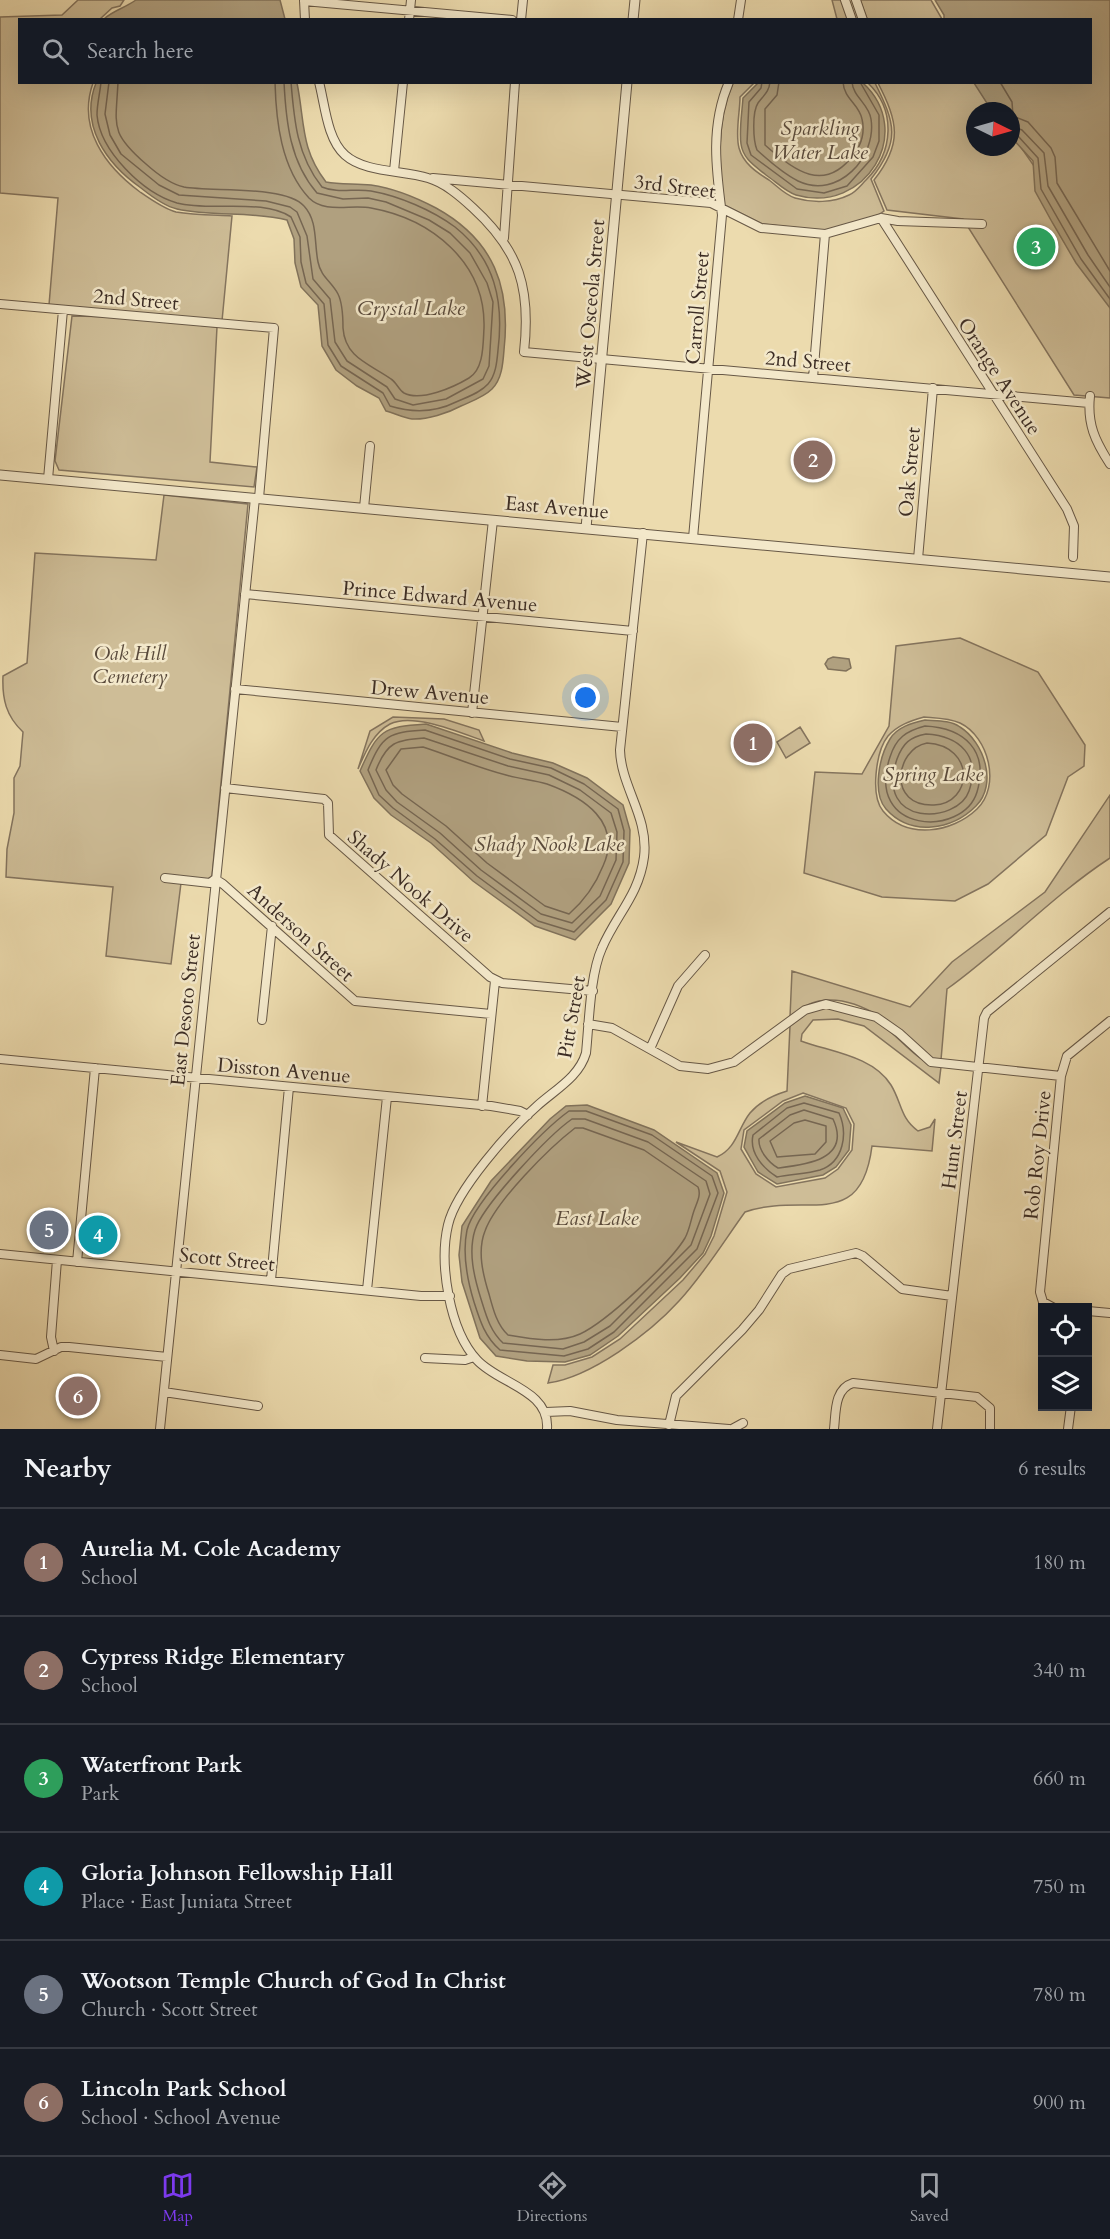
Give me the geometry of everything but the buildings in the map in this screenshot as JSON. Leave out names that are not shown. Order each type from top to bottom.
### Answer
[{"type":"street","points":[[305,18],[304,0],[492,18]]},
{"type":"street","points":[[409,18],[411,0]]},
{"type":"street","points":[[521,18],[523,0]]},
{"type":"street","points":[[633,18],[635,0]]},
{"type":"street","points":[[738,18],[741,0]]},
{"type":"street","points":[[845,0],[851,18]]},
{"type":"street","points":[[856,0],[861,18]]},
{"type":"street","points":[[320,84],[333,137],[339,149],[355,162],[429,178],[461,197],[504,239]]},
{"type":"street","points":[[394,171],[403,84]]},
{"type":"street","points":[[504,239],[506,184],[515,84]]},
{"type":"street","name":"West Osceola Street","points":[[586,528],[627,84]]},
{"type":"street","name":"Carroll Street","points":[[693,538],[721,207],[717,173],[716,129],[728,84]]},
{"type":"street","name":"3rd Street","points":[[429,178],[711,203],[761,228],[825,234],[881,218],[898,221],[982,224]]},
{"type":"street","name":"Orange Avenue","points":[[881,218],[1067,509],[1074,526],[1073,556]]},
{"type":"street","points":[[813,378],[825,234]]},
{"type":"street","name":"2nd Street","points":[[504,239],[523,287],[526,319],[524,351],[992,394],[1090,399],[1092,433],[1110,464]]},
{"type":"street","name":"2nd Street","points":[[0,304],[269,327]]},
{"type":"street","points":[[48,479],[63,310]]},
{"type":"street","name":"East Desoto Street","points":[[160,1429],[244,594],[257,498],[274,328],[269,327]]},
{"type":"street","name":"Oak Street","points":[[918,559],[933,388]]},
{"type":"street","points":[[364,508],[370,446]]},
{"type":"street","name":"East Avenue","points":[[0,475],[1110,577]]},
{"type":"street","points":[[472,713],[493,520]]},
{"type":"street","name":"Pitt Street","points":[[546,1412],[540,1402],[493,1374],[474,1357],[457,1323],[445,1277],[445,1243],[455,1203],[472,1178],[528,1115],[580,1069],[586,1053],[588,1024],[602,948],[633,896],[645,855],[642,821],[621,761],[622,727],[643,533]]},
{"type":"street","name":"Prince Edward Avenue","points":[[244,594],[633,631]]},
{"type":"street","name":"Drew Avenue","points":[[235,689],[622,727]]},
{"type":"street","name":"Shady Nook Drive","points":[[225,788],[324,799],[328,803],[329,836],[495,981]]},
{"type":"street","points":[[165,878],[210,883],[215,879]]},
{"type":"street","name":"Anderson Street","points":[[215,879],[272,926],[355,1001],[491,1014]]},
{"type":"street","name":"Hunt Street","points":[[937,1429],[983,1026],[987,1012],[1110,912]]},
{"type":"street","points":[[262,1020],[272,926]]},
{"type":"street","points":[[650,1049],[678,986],[705,955]]},
{"type":"street","points":[[482,1106],[495,981],[593,992]]},
{"type":"street","points":[[588,1024],[612,1028],[680,1065],[699,1069],[715,1069],[734,1062],[805,1010],[821,1004],[835,1005],[876,1017],[899,1033],[931,1062],[1061,1076]]},
{"type":"street","name":"Rob Roy Drive","points":[[1045,1303],[1040,1292],[1061,1076],[1067,1056],[1110,1021]]},
{"type":"street","name":"Disston Avenue","points":[[0,1059],[482,1106],[514,1110],[528,1115]]},
{"type":"street","points":[[77,1262],[95,1068]]},
{"type":"street","points":[[271,1280],[289,1087]]},
{"type":"street","points":[[367,1290],[387,1097]]},
{"type":"street","points":[[669,1425],[676,1396],[759,1310],[777,1278],[789,1269],[856,1253],[863,1256],[902,1290],[952,1296]]},
{"type":"street","name":"Scott Street","points":[[0,1254],[421,1296],[450,1296]]},
{"type":"street","points":[[54,1351],[51,1337],[57,1260]]},
{"type":"street","points":[[1092,1311],[1110,1313]]},
{"type":"street","points":[[0,1355],[37,1358],[69,1347],[167,1357]]},
{"type":"street","points":[[425,1358],[465,1360],[474,1357]]},
{"type":"street","points":[[834,1429],[838,1396],[846,1385],[853,1383],[984,1400],[990,1408],[990,1429]]},
{"type":"street","points":[[164,1392],[258,1406]]},
{"type":"street","points":[[547,1429],[546,1412],[570,1411],[617,1420],[669,1425],[730,1429],[743,1424]]},
{"type":"street","points":[[1068,1429],[1070,1411]]},
{"type":"green space","points":[[78,0],[124,0],[120,6],[112,8],[101,18],[18,18],[18,84],[93,84],[89,100],[89,115],[97,145],[127,182],[171,211],[232,216],[222,321],[49,305],[58,198],[0,193],[0,17],[62,15]]},
{"type":"green space","points":[[832,0],[841,0],[848,18],[837,18]]},
{"type":"green space","points":[[860,0],[931,0],[941,18],[867,18]]},
{"type":"green space","points":[[733,84],[753,84],[740,97],[738,142],[747,163],[791,197],[808,201],[836,200],[854,192],[875,169],[882,157],[888,131],[887,118],[877,94],[869,84],[875,84],[887,110],[892,132],[887,154],[871,179],[884,211],[827,231],[762,224],[724,205],[720,143],[728,97]]},
{"type":"green space","points":[[878,84],[977,84],[990,102],[966,102],[966,156],[1020,156],[1020,146],[1110,275],[1110,398],[1074,395],[963,219],[887,210],[874,180],[890,155],[893,143],[894,132],[890,109]]},
{"type":"green space","points":[[72,316],[122,317],[217,327],[210,462],[257,467],[254,487],[59,470],[55,461]]},
{"type":"green space","name":"Oak Hill Cemetery","points":[[164,495],[248,504],[211,886],[181,883],[171,964],[106,956],[113,887],[6,877],[7,849],[14,813],[14,778],[20,766],[23,732],[6,707],[3,684],[3,676],[27,663],[35,553],[156,560]]},
{"type":"green space","points":[[960,638],[1038,672],[1085,745],[1084,766],[1068,777],[1046,835],[988,884],[955,901],[882,897],[804,873],[815,772],[862,774],[889,726],[896,646]],"holes":[[[924,717],[947,719],[960,723],[970,730],[984,750],[990,775],[989,788],[977,809],[955,824],[930,830],[904,826],[893,820],[879,804],[876,784],[880,752],[888,736],[904,724]]]},
{"type":"green space","points":[[393,717],[444,719],[479,730],[484,741],[437,725],[411,720],[400,721],[390,724],[379,733],[370,744],[358,769],[370,731]]},
{"type":"green space","points":[[800,727],[810,743],[786,758],[777,742]]},
{"type":"green space","points":[[1110,795],[1110,858],[1068,889],[947,989],[941,1060],[932,1059],[881,1017],[851,1003],[835,1000],[819,1001],[807,1005],[790,1017],[792,971],[910,1007],[952,962],[1045,892]]},
{"type":"green space","points":[[826,1007],[876,1021],[923,1060],[941,1067],[939,1083],[864,1026],[838,1019],[813,1020],[802,1034],[801,1041],[850,1056],[874,1067],[891,1085],[908,1121],[918,1131],[930,1127],[935,1119],[932,1151],[872,1146],[866,1173],[856,1190],[843,1200],[827,1204],[767,1207],[745,1212],[705,1269],[667,1313],[619,1352],[601,1363],[565,1379],[548,1383],[553,1365],[565,1365],[592,1357],[620,1339],[683,1280],[705,1254],[714,1236],[727,1192],[720,1171],[676,1142],[717,1157],[729,1148],[746,1119],[758,1105],[787,1091],[790,1026],[807,1013]],"holes":[[[803,1093],[846,1108],[854,1124],[852,1150],[838,1169],[825,1178],[776,1187],[756,1174],[741,1149],[744,1130],[783,1101]]]},
{"type":"water","points":[[136,0],[280,0],[285,18],[105,18]]},
{"type":"water","points":[[935,0],[1110,0],[1110,308],[1076,263],[1035,191],[1033,161],[1020,147],[1020,102],[986,102],[975,84],[1092,84],[1092,18],[944,18]]},
{"type":"water","name":"Crystal Lake","points":[[96,84],[297,84],[308,146],[326,182],[379,186],[421,201],[456,221],[485,250],[501,286],[504,306],[503,360],[500,376],[495,385],[478,399],[431,417],[412,419],[386,411],[379,398],[357,386],[336,370],[322,346],[318,305],[301,287],[295,263],[294,239],[287,220],[172,208],[153,197],[117,168],[107,156],[94,129],[91,114]]},
{"type":"water","name":"Sparkling Water Lake","points":[[757,84],[864,84],[878,103],[885,124],[883,145],[875,165],[861,181],[843,193],[821,198],[792,194],[754,165],[742,149],[740,133],[743,98]]},
{"type":"water","points":[[833,657],[849,659],[851,668],[846,671],[828,669],[825,664]]},
{"type":"water","name":"Spring Lake","points":[[925,720],[952,723],[968,734],[981,753],[987,775],[983,797],[966,814],[944,825],[919,827],[896,818],[886,809],[879,794],[878,785],[880,765],[890,739],[905,726]]},
{"type":"water","name":"Shady Nook Lake","points":[[426,724],[512,753],[553,763],[587,778],[623,805],[630,830],[629,863],[611,904],[575,940],[535,926],[473,881],[431,843],[391,815],[374,798],[360,771],[377,739],[391,729]]},
{"type":"water","points":[[805,1096],[843,1108],[851,1125],[849,1150],[836,1167],[823,1175],[777,1184],[758,1172],[744,1147],[747,1131],[785,1103]]},
{"type":"water","name":"East Lake","points":[[587,1105],[654,1130],[717,1173],[724,1193],[711,1236],[703,1253],[680,1278],[618,1336],[590,1355],[565,1362],[527,1361],[496,1356],[480,1338],[462,1282],[459,1255],[462,1226],[491,1181],[550,1119],[566,1106]]},
{"type":"place","name":"Waterfront Park","points":[[1036,247]]},
{"type":"place","name":"Cypress Ridge Elementary","points":[[813,460]]},
{"type":"place","name":"Aurelia M. Cole Academy","points":[[753,743]]},
{"type":"place","name":"Wootson Temple Church of God In Christ","points":[[49,1230]]},
{"type":"place","name":"Gloria Johnson Fellowship Hall","points":[[98,1235]]},
{"type":"place","name":"Lincoln Park School","points":[[78,1396]]}]
